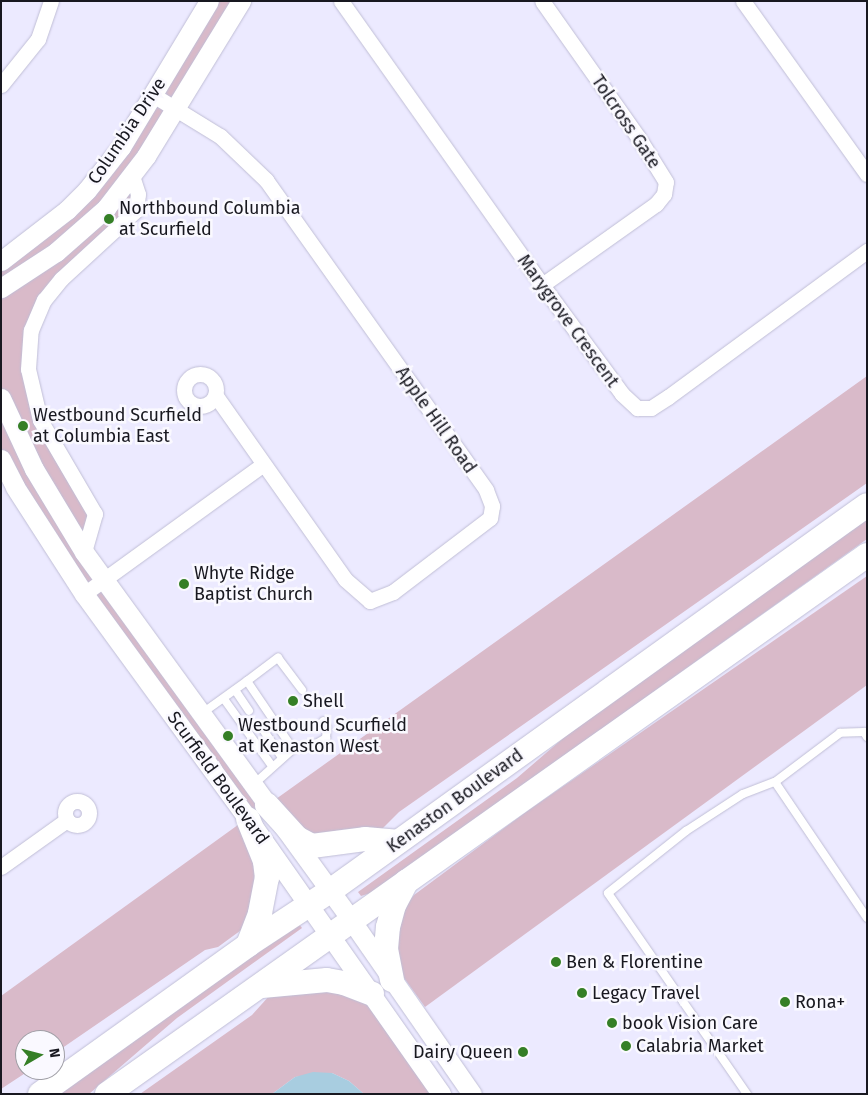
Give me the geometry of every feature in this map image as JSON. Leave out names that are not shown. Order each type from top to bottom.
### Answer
[{"type":"main road","name":"Kenaston Boulevard","points":[[40,1094],[248,945],[330,891],[867,505]]},
{"type":"main road","name":"Kenaston Boulevard","points":[[107,1094],[867,555]]},
{"type":"main road","points":[[267,805],[297,838],[312,846],[364,840],[397,842]]},
{"type":"main road","points":[[248,819],[265,861],[267,878],[260,913],[248,945]]},
{"type":"main road","points":[[392,980],[386,949],[388,928],[394,905],[409,878]]},
{"type":"main road","points":[[258,987],[326,980],[344,983],[372,994]]},
{"type":"street","points":[[1,85],[38,39],[51,1]]},
{"type":"street","name":"Columbia Drive","points":[[1,261],[23,246],[87,190],[121,147],[209,1]]},
{"type":"street","name":"Columbia Drive","points":[[1,288],[81,231],[106,208],[132,175],[176,110],[241,1]]},
{"type":"street","name":"Marygrove Crescent","points":[[341,1],[542,285],[622,394],[637,408],[651,408],[867,251]]},
{"type":"street","name":"Tolcross Gate","points":[[542,1],[638,137],[666,182],[664,194],[656,204],[542,285]]},
{"type":"street","points":[[743,1],[867,174]]},
{"type":"street","name":"Apple Hill Road","points":[[153,95],[220,136],[266,180],[486,490],[492,506],[490,518],[480,528],[393,592],[370,601],[345,579],[262,465],[215,395]]},
{"type":"street","name":"Columbia Drive","points":[[84,552],[95,514],[40,420],[28,370],[31,330],[44,300],[61,279],[136,210],[138,194],[132,175]]},
{"type":"street","points":[[1,249],[23,246]]},
{"type":"street","points":[[1,301],[18,277]]},
{"type":"street","name":"Scurfield Boulevard","points":[[1,398],[34,469],[84,552],[351,920],[472,1094]]},
{"type":"street","name":"Scurfield Boulevard","points":[[1,459],[15,487],[84,594],[248,819],[442,1094]]},
{"type":"street","points":[[84,594],[262,465]]},
{"type":"street","points":[[1,867],[67,820]]},
{"type":"lane","points":[[200,714],[224,699],[278,658],[302,690]]},
{"type":"lane","points":[[247,681],[293,749]]},
{"type":"lane","points":[[235,690],[249,710]]},
{"type":"lane","points":[[224,699],[272,766]]},
{"type":"lane","points":[[253,786],[272,766],[293,749],[316,744],[326,738],[327,727],[323,721]]},
{"type":"lane","points":[[262,728],[282,758]]},
{"type":"lane","points":[[747,1094],[608,893],[686,831],[743,794],[775,782],[840,733],[864,732],[867,737]]},
{"type":"lane","points":[[775,782],[867,918]]},
{"type":"shaded area","points":[[209,1],[241,1],[132,175],[136,210],[61,279],[31,330],[40,420],[95,514],[84,552],[267,805],[248,819],[1,459],[1,301],[17,278],[1,288],[1,261],[67,210]]},
{"type":"shaded area","points":[[867,376],[867,483],[399,812],[378,833],[310,836],[276,799]]},
{"type":"shaded area","points":[[867,518],[867,539],[374,892],[361,896],[358,892],[517,778],[575,728]]},
{"type":"shaded area","points":[[867,576],[867,685],[425,1007],[399,971],[393,930],[401,911],[414,895],[526,812]]},
{"type":"shaded area","points":[[242,822],[262,875],[244,928],[218,947],[205,950],[65,1046],[65,1030],[15,1030],[15,1080],[1,1089],[1,996]]},
{"type":"shaded area","points":[[299,924],[302,928],[177,1018],[89,1094],[56,1094]]},
{"type":"shaded area","points":[[348,980],[442,1094],[364,1094],[349,1081],[332,1073],[295,1077],[272,1094],[140,1094],[252,1015],[270,995]]},
{"type":"water","points":[[313,1072],[332,1073],[349,1081],[364,1094],[272,1094],[295,1077]]},
{"type":"place","name":"Northbound Columbia at Scurfield","points":[[109,219]]},
{"type":"place","name":"Westbound Scurfield at Columbia East","points":[[23,426]]},
{"type":"place","name":"Whyte Ridge Baptist Church","points":[[184,584]]},
{"type":"place","name":"Shell","points":[[293,701]]},
{"type":"place","name":"Westbound Scurfield at Kenaston West","points":[[228,736]]},
{"type":"place","name":"Ben & Florentine","points":[[556,962]]},
{"type":"place","name":"Legacy Travel","points":[[582,993]]},
{"type":"place","name":"Rona+","points":[[785,1002]]},
{"type":"place","name":"book Vision Care","points":[[612,1023]]},
{"type":"place","name":"Calabria Market","points":[[626,1046]]},
{"type":"place","name":"Dairy Queen","points":[[523,1052]]}]
